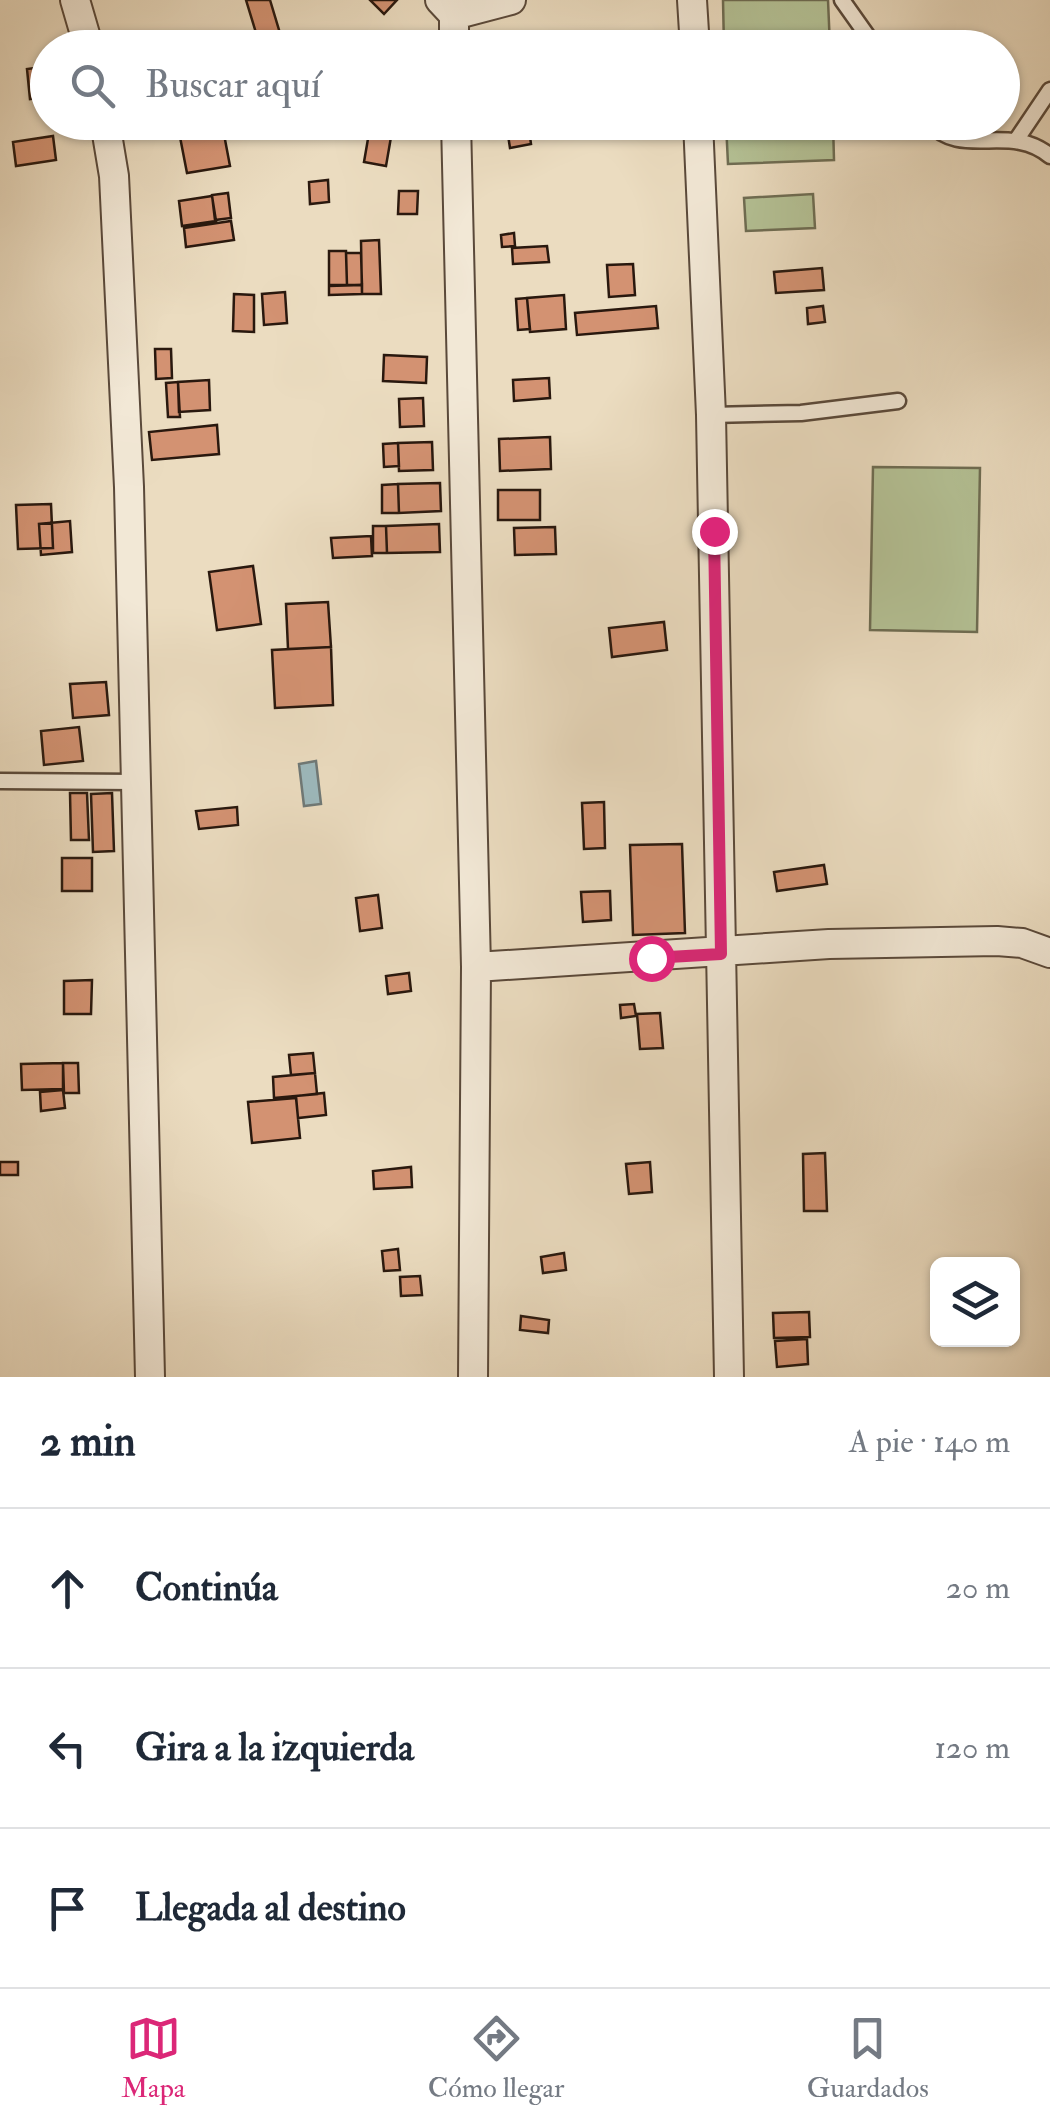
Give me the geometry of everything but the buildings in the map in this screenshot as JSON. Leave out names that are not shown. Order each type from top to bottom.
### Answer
[{"type":"street","points":[[75,0],[84,30]]},
{"type":"street","points":[[447,8],[511,0]]},
{"type":"street","points":[[692,0],[694,30]]},
{"type":"street","points":[[108,140],[114,176],[129,487],[150,1377]]},
{"type":"street","points":[[456,140],[476,967],[473,1377]]},
{"type":"street","points":[[699,140],[712,415],[728,1377]]},
{"type":"street","points":[[476,967],[829,944],[997,940],[1022,942],[1050,953]]},
{"type":"lane","points":[[842,0],[863,30]]},
{"type":"lane","points":[[1020,135],[1050,90]]},
{"type":"lane","points":[[1019,140],[1050,156]]},
{"type":"lane","points":[[712,415],[801,413],[898,401]]},
{"type":"lane","points":[[0,780],[136,782]]},
{"type":"green space","points":[[723,0],[828,0],[829,30],[724,30]]},
{"type":"green space","points":[[727,140],[833,140],[834,160],[728,164]]},
{"type":"green space","points":[[813,194],[815,228],[746,231],[744,198]]},
{"type":"green space","points":[[873,467],[980,468],[977,632],[870,630]]},
{"type":"water","points":[[316,761],[321,804],[304,806],[299,764]]},
{"type":"route","points":[[651,958],[721,954],[714,531]]}]
